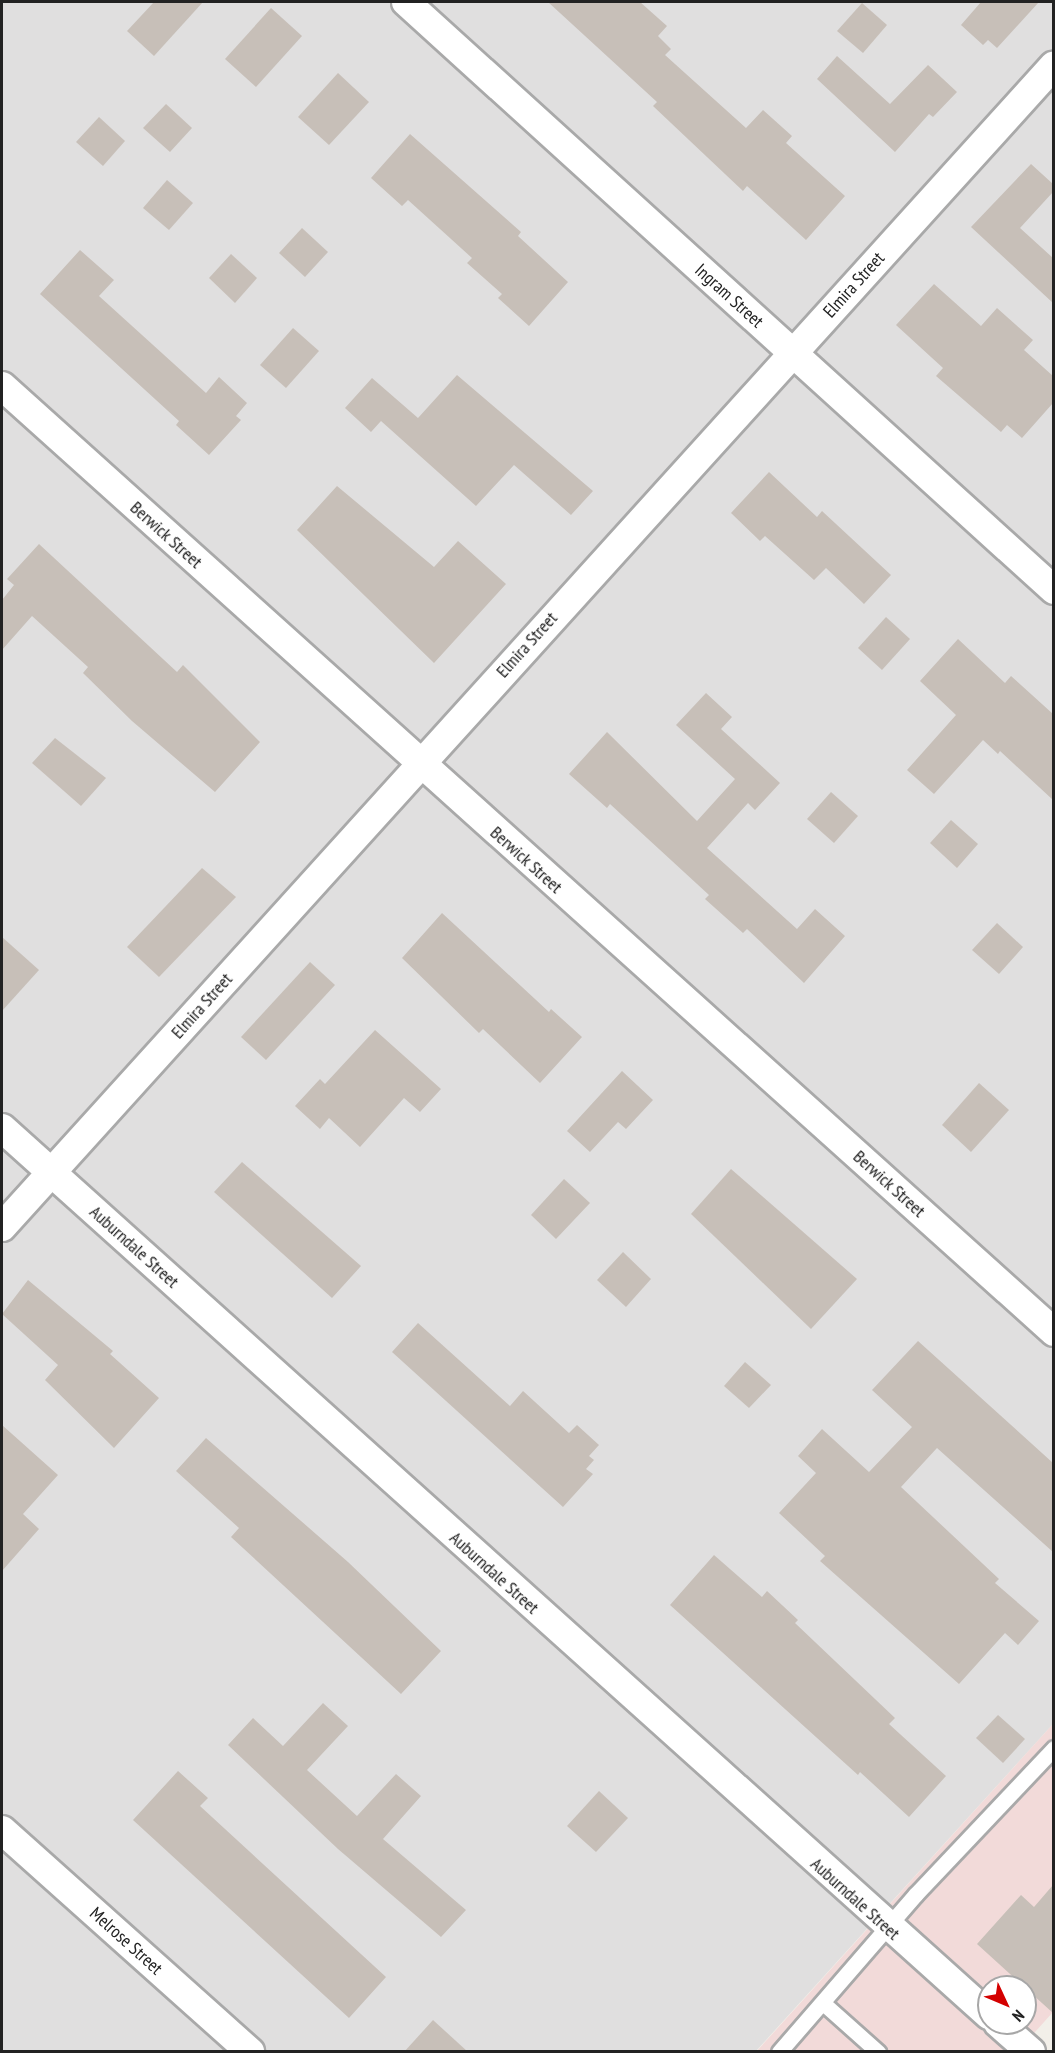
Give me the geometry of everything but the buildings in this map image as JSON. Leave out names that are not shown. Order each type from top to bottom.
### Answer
[{"type":"street","name":"Ingram Street","points":[[406,2],[1053,590]]},
{"type":"street","name":"Elmira Street","points":[[2,1227],[1053,64]]},
{"type":"street","name":"Berwick Street","points":[[2,386],[419,764],[1053,1332]]},
{"type":"street","name":"Auburndale Street","points":[[2,1128],[886,1927],[977,2005]]},
{"type":"street","name":"Melrose Street","points":[[2,1830],[250,2052]]},
{"type":"street","points":[[1012,2035],[1031,2052]]},
{"type":"lane","points":[[779,2052],[886,1927],[1053,1748]]},
{"type":"lane","points":[[823,2003],[878,2052]]},
{"type":"shaded area","points":[[2,2],[1053,2],[1053,1724],[756,2051],[2,2052]]},
{"type":"shaded area","points":[[1053,1724],[1053,2012],[1037,2030],[1037,1975],[977,1975],[977,2035],[1032,2035],[1018,2051],[756,2052]]}]
